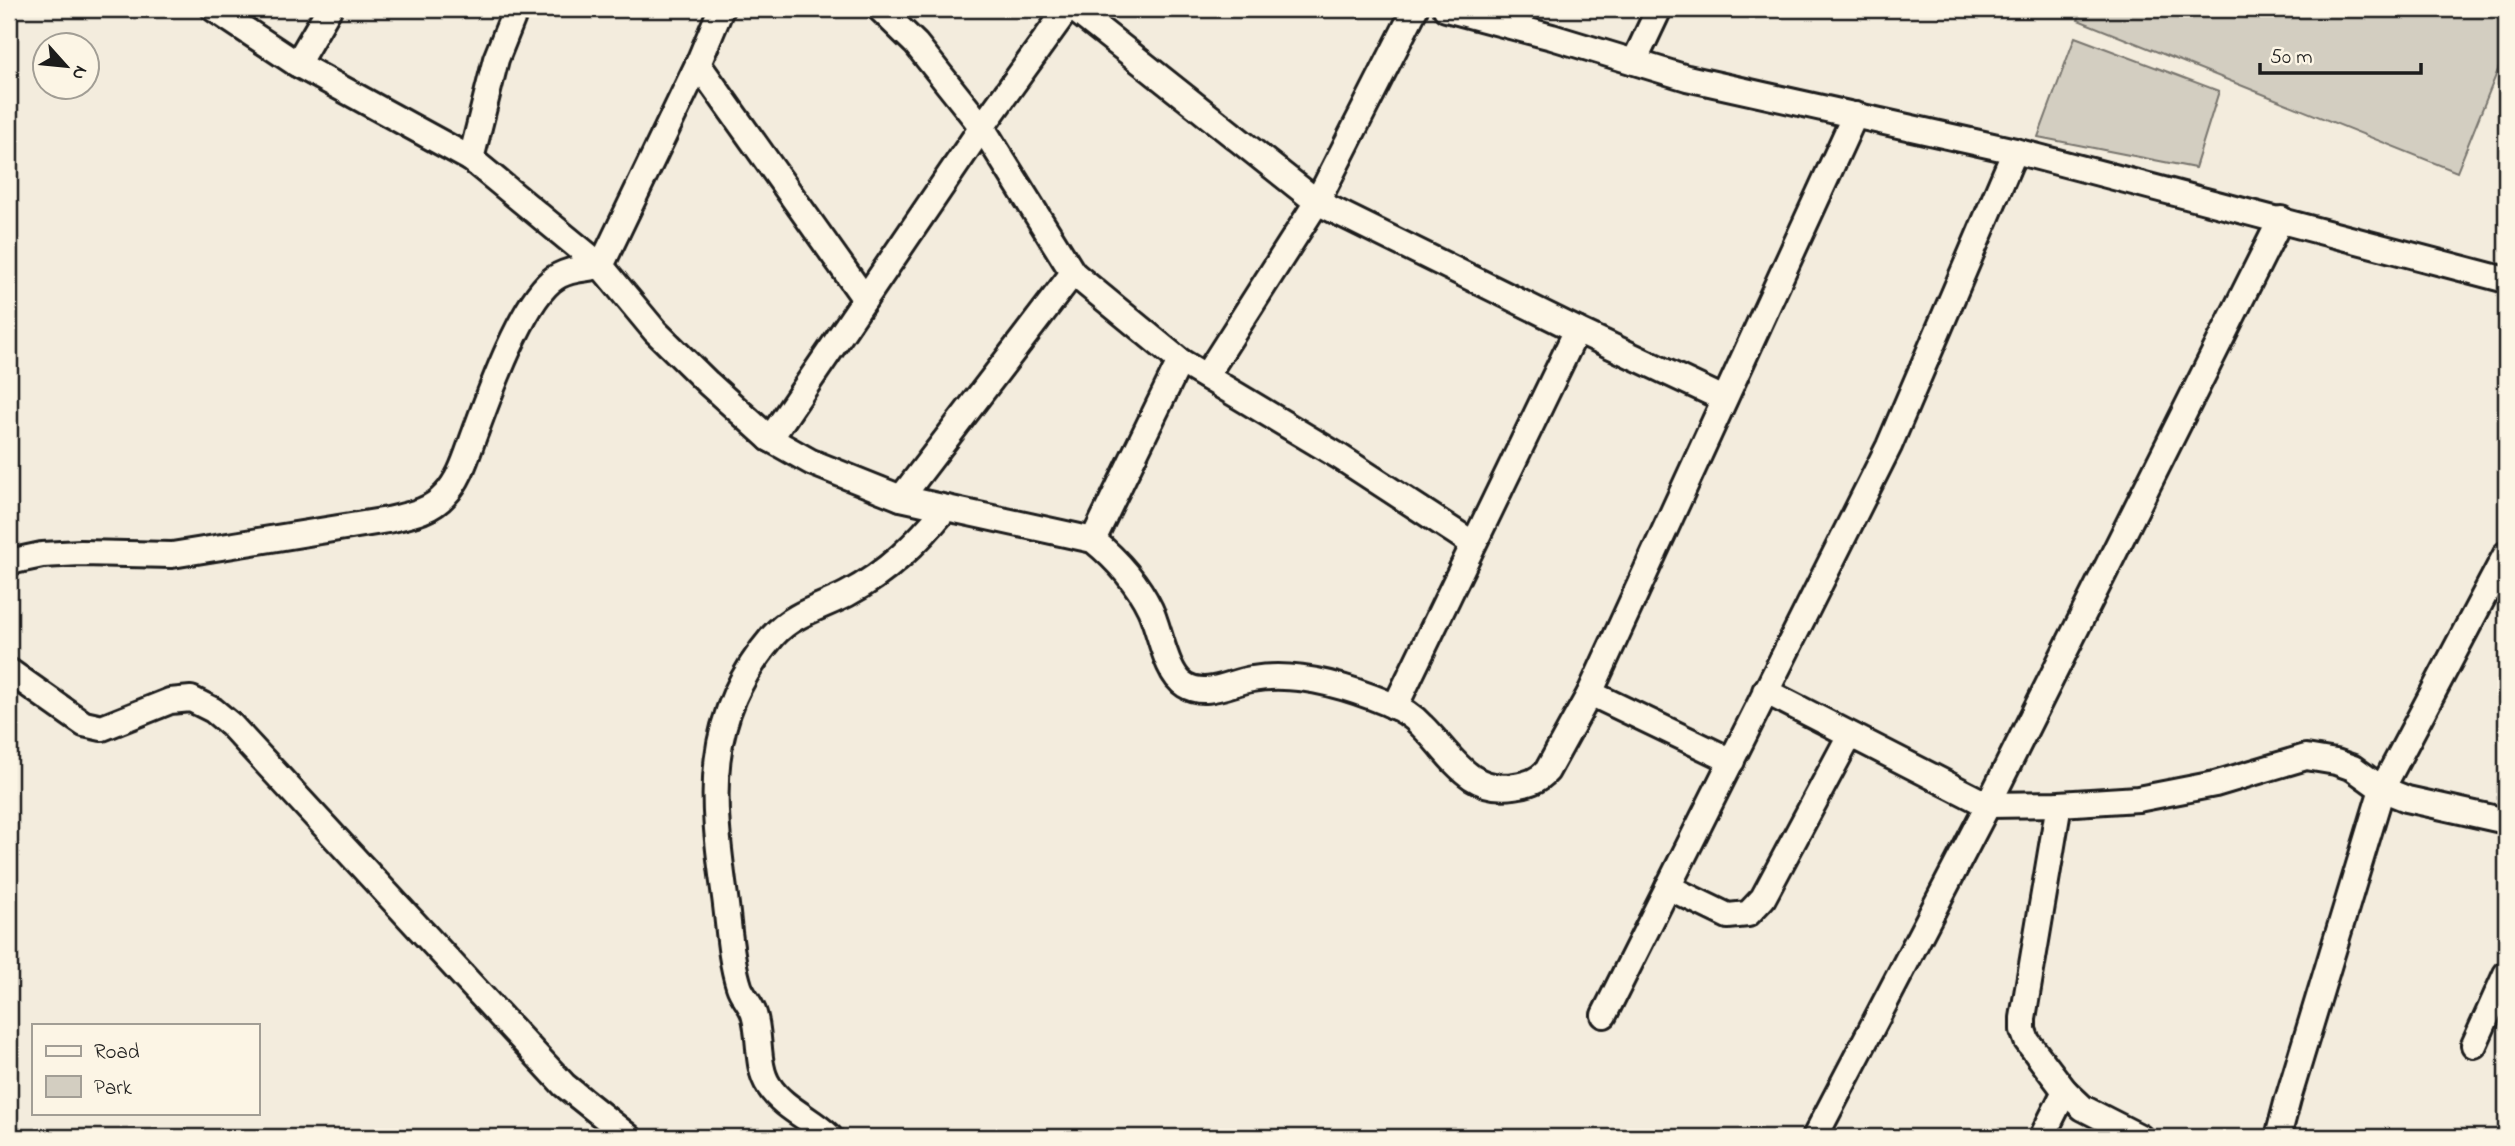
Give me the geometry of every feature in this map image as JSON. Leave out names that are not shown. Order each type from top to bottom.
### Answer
[{"type":"street","points":[[214,9],[297,64],[471,159],[601,266],[656,331],[708,383],[771,439],[811,462],[901,498],[1093,540],[1114,557],[1133,580],[1150,608],[1172,672],[1183,684],[1194,689],[1210,690],[1252,679],[1287,676],[1346,689],[1395,707],[1421,724],[1461,770],[1489,787],[1502,788],[1534,782],[1541,778],[1590,694],[1855,115]]},
{"type":"street","points":[[297,64],[329,9]]},
{"type":"street","points":[[471,159],[496,60],[516,9]]},
{"type":"street","points":[[601,266],[698,64],[721,9]]},
{"type":"street","points":[[880,9],[916,44],[982,127],[1073,273],[1180,361],[1340,457],[1472,543]]},
{"type":"street","points":[[771,439],[982,127],[1068,9]]},
{"type":"street","points":[[1074,9],[1317,202],[1724,399]]},
{"type":"street","points":[[1206,376],[1317,202],[1415,9]]},
{"type":"street","points":[[1446,9],[1485,14],[1687,78],[2015,150],[2506,280]]},
{"type":"street","points":[[1634,62],[1659,9]]},
{"type":"street","points":[[698,64],[865,299]]},
{"type":"street","points":[[1604,1015],[1889,446],[2015,150]]},
{"type":"street","points":[[1815,1137],[1988,805],[2281,219]]},
{"type":"street","points":[[9,562],[42,555],[81,553],[173,555],[423,512],[444,497],[459,476],[510,348],[534,300],[551,281],[568,271],[601,266]]},
{"type":"street","points":[[901,498],[1073,273]]},
{"type":"street","points":[[1395,707],[1577,330]]},
{"type":"street","points":[[1093,540],[1180,361]]},
{"type":"street","points":[[830,1137],[768,1086],[753,1009],[739,988],[731,943],[716,825],[715,762],[731,701],[755,658],[776,633],[803,613],[847,594],[892,565],[946,508]]},
{"type":"street","points":[[2278,1137],[2382,789],[2501,579],[2506,554]]},
{"type":"street","points":[[9,671],[84,724],[102,728],[170,701],[191,699],[213,710],[231,725],[547,1067],[594,1110],[629,1137]]},
{"type":"street","points":[[1765,691],[1988,805],[2138,799],[2215,784],[2306,757],[2353,768],[2382,789],[2407,799],[2506,821]]},
{"type":"street","points":[[1590,694],[1732,761]]},
{"type":"street","points":[[1668,887],[1728,916],[1748,914],[1763,898],[1850,735]]},
{"type":"street","points":[[2059,804],[2022,1030],[2027,1041],[2065,1091],[2083,1108],[2140,1137]]},
{"type":"street","points":[[2474,1045],[2506,974]]},
{"type":"street","points":[[2042,1137],[2065,1091]]},
{"type":"green space","points":[[2083,9],[2506,9],[2506,50],[2457,172],[2078,20]]},
{"type":"green space","points":[[2075,37],[2219,91],[2195,168],[2038,137]]}]
